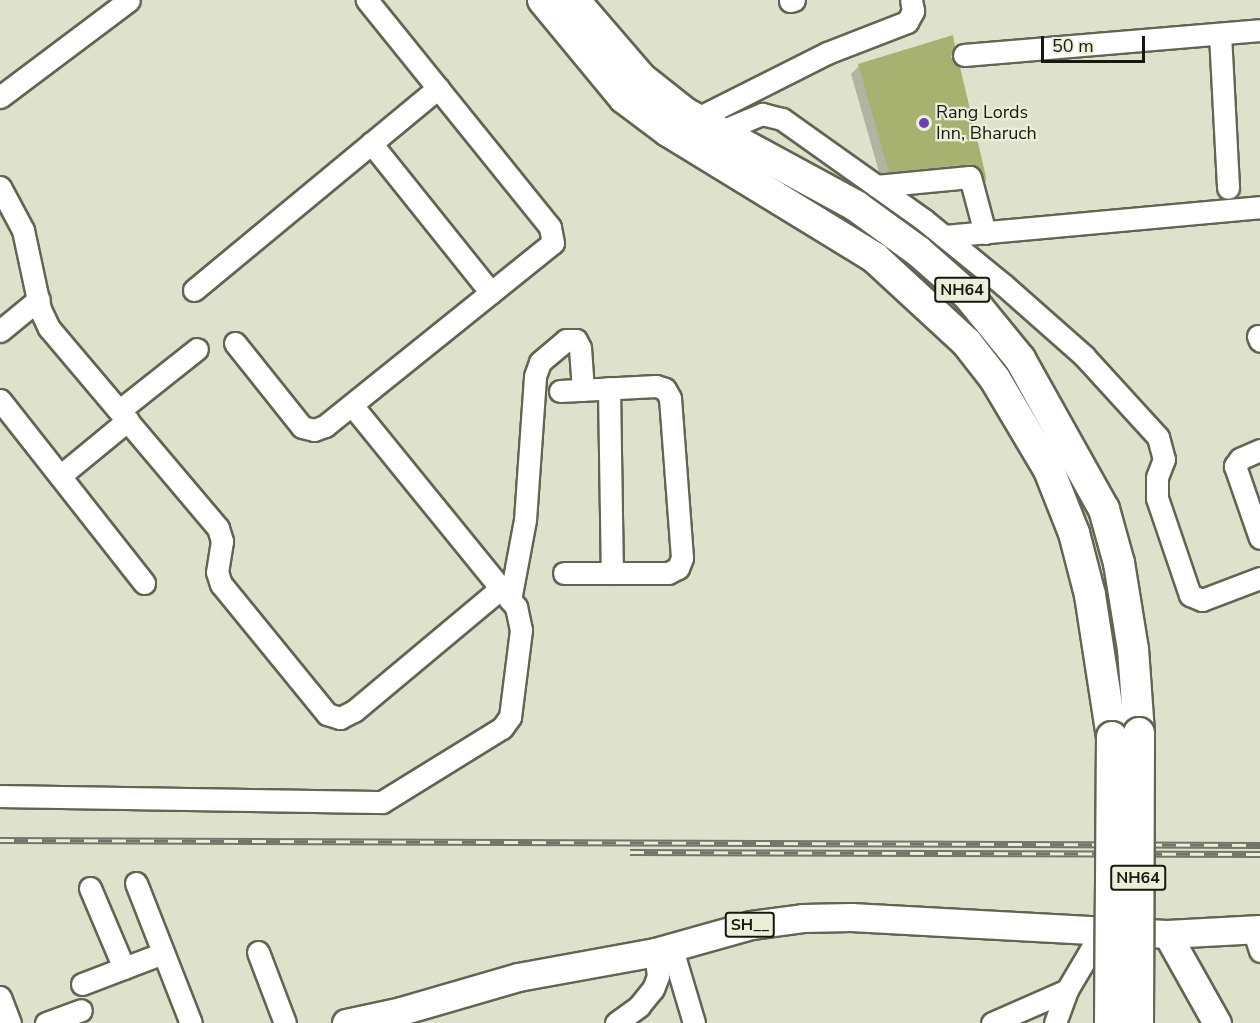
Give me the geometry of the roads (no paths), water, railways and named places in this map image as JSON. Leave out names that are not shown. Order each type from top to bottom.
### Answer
[{"type":"highway","name":"NH64","points":[[543,0],[624,98],[668,131],[875,258],[967,343],[995,379],[1039,452],[1074,533],[1126,735],[1138,1023]]},
{"type":"highway","name":"NH64","points":[[574,0],[641,78],[708,126],[856,206],[918,251],[967,294],[1020,359],[1104,509],[1119,563],[1133,649],[1110,1023]]},
{"type":"main road","name":"SH__","points":[[345,1023],[406,1017],[518,977],[663,951],[751,925],[803,918],[851,917],[1167,934]]},
{"type":"main road","points":[[1167,934],[1258,936]]},
{"type":"main road","points":[[1167,934],[1216,1023]]},
{"type":"street","points":[[0,97],[129,0]]},
{"type":"street","points":[[708,126],[827,53],[907,22],[912,18],[911,0]]},
{"type":"street","points":[[235,343],[302,427],[314,430],[325,426],[352,405],[553,243],[554,236],[373,2]]},
{"type":"street","points":[[964,55],[1260,30]]},
{"type":"street","points":[[1220,34],[1228,188]]},
{"type":"street","points":[[194,290],[438,88]]},
{"type":"street","points":[[708,126],[762,114],[782,120],[944,236],[1084,356],[1158,437],[1164,459],[1157,477],[1156,498],[1190,596],[1202,600],[1260,578]]},
{"type":"street","points":[[371,143],[491,293]]},
{"type":"street","points":[[876,186],[970,177],[985,233]]},
{"type":"street","points":[[0,187],[23,230],[39,299],[49,328],[218,528],[222,541],[217,572],[220,584],[327,714],[340,718],[354,711],[505,594],[525,520],[535,376],[540,362],[566,340],[576,340],[580,348],[583,390]]},
{"type":"street","points":[[944,236],[1260,207]]},
{"type":"street","points":[[0,331],[39,299]]},
{"type":"street","points":[[60,476],[197,349]]},
{"type":"street","points":[[560,391],[656,386],[665,389],[670,398],[682,558],[678,568],[668,573],[564,573]]},
{"type":"street","points":[[609,388],[612,573]]},
{"type":"street","points":[[0,400],[144,583]]},
{"type":"street","points":[[0,796],[374,803],[396,797],[410,782],[490,738],[510,717],[521,630],[520,618],[505,594],[352,405]]},
{"type":"street","points":[[1260,450],[1239,459],[1235,466],[1260,538]]},
{"type":"street","points":[[136,883],[191,1023]]},
{"type":"street","points":[[90,888],[124,968]]},
{"type":"street","points":[[1054,1023],[1067,990],[1102,931]]},
{"type":"street","points":[[616,1023],[639,1006],[653,989],[663,951]]},
{"type":"street","points":[[663,951],[694,1023]]},
{"type":"street","points":[[258,952],[285,1023]]},
{"type":"street","points":[[82,984],[163,953]]},
{"type":"street","points":[[992,1023],[1067,990]]},
{"type":"street","points":[[0,997],[10,1023]]},
{"type":"street","points":[[46,1023],[81,1010]]},
{"type":"railway","points":[[0,840],[1260,845]]},
{"type":"railway","points":[[630,852],[1260,854]]},
{"type":"place","name":"Rang Lords Inn, Bharuch","points":[[924,123]]}]
